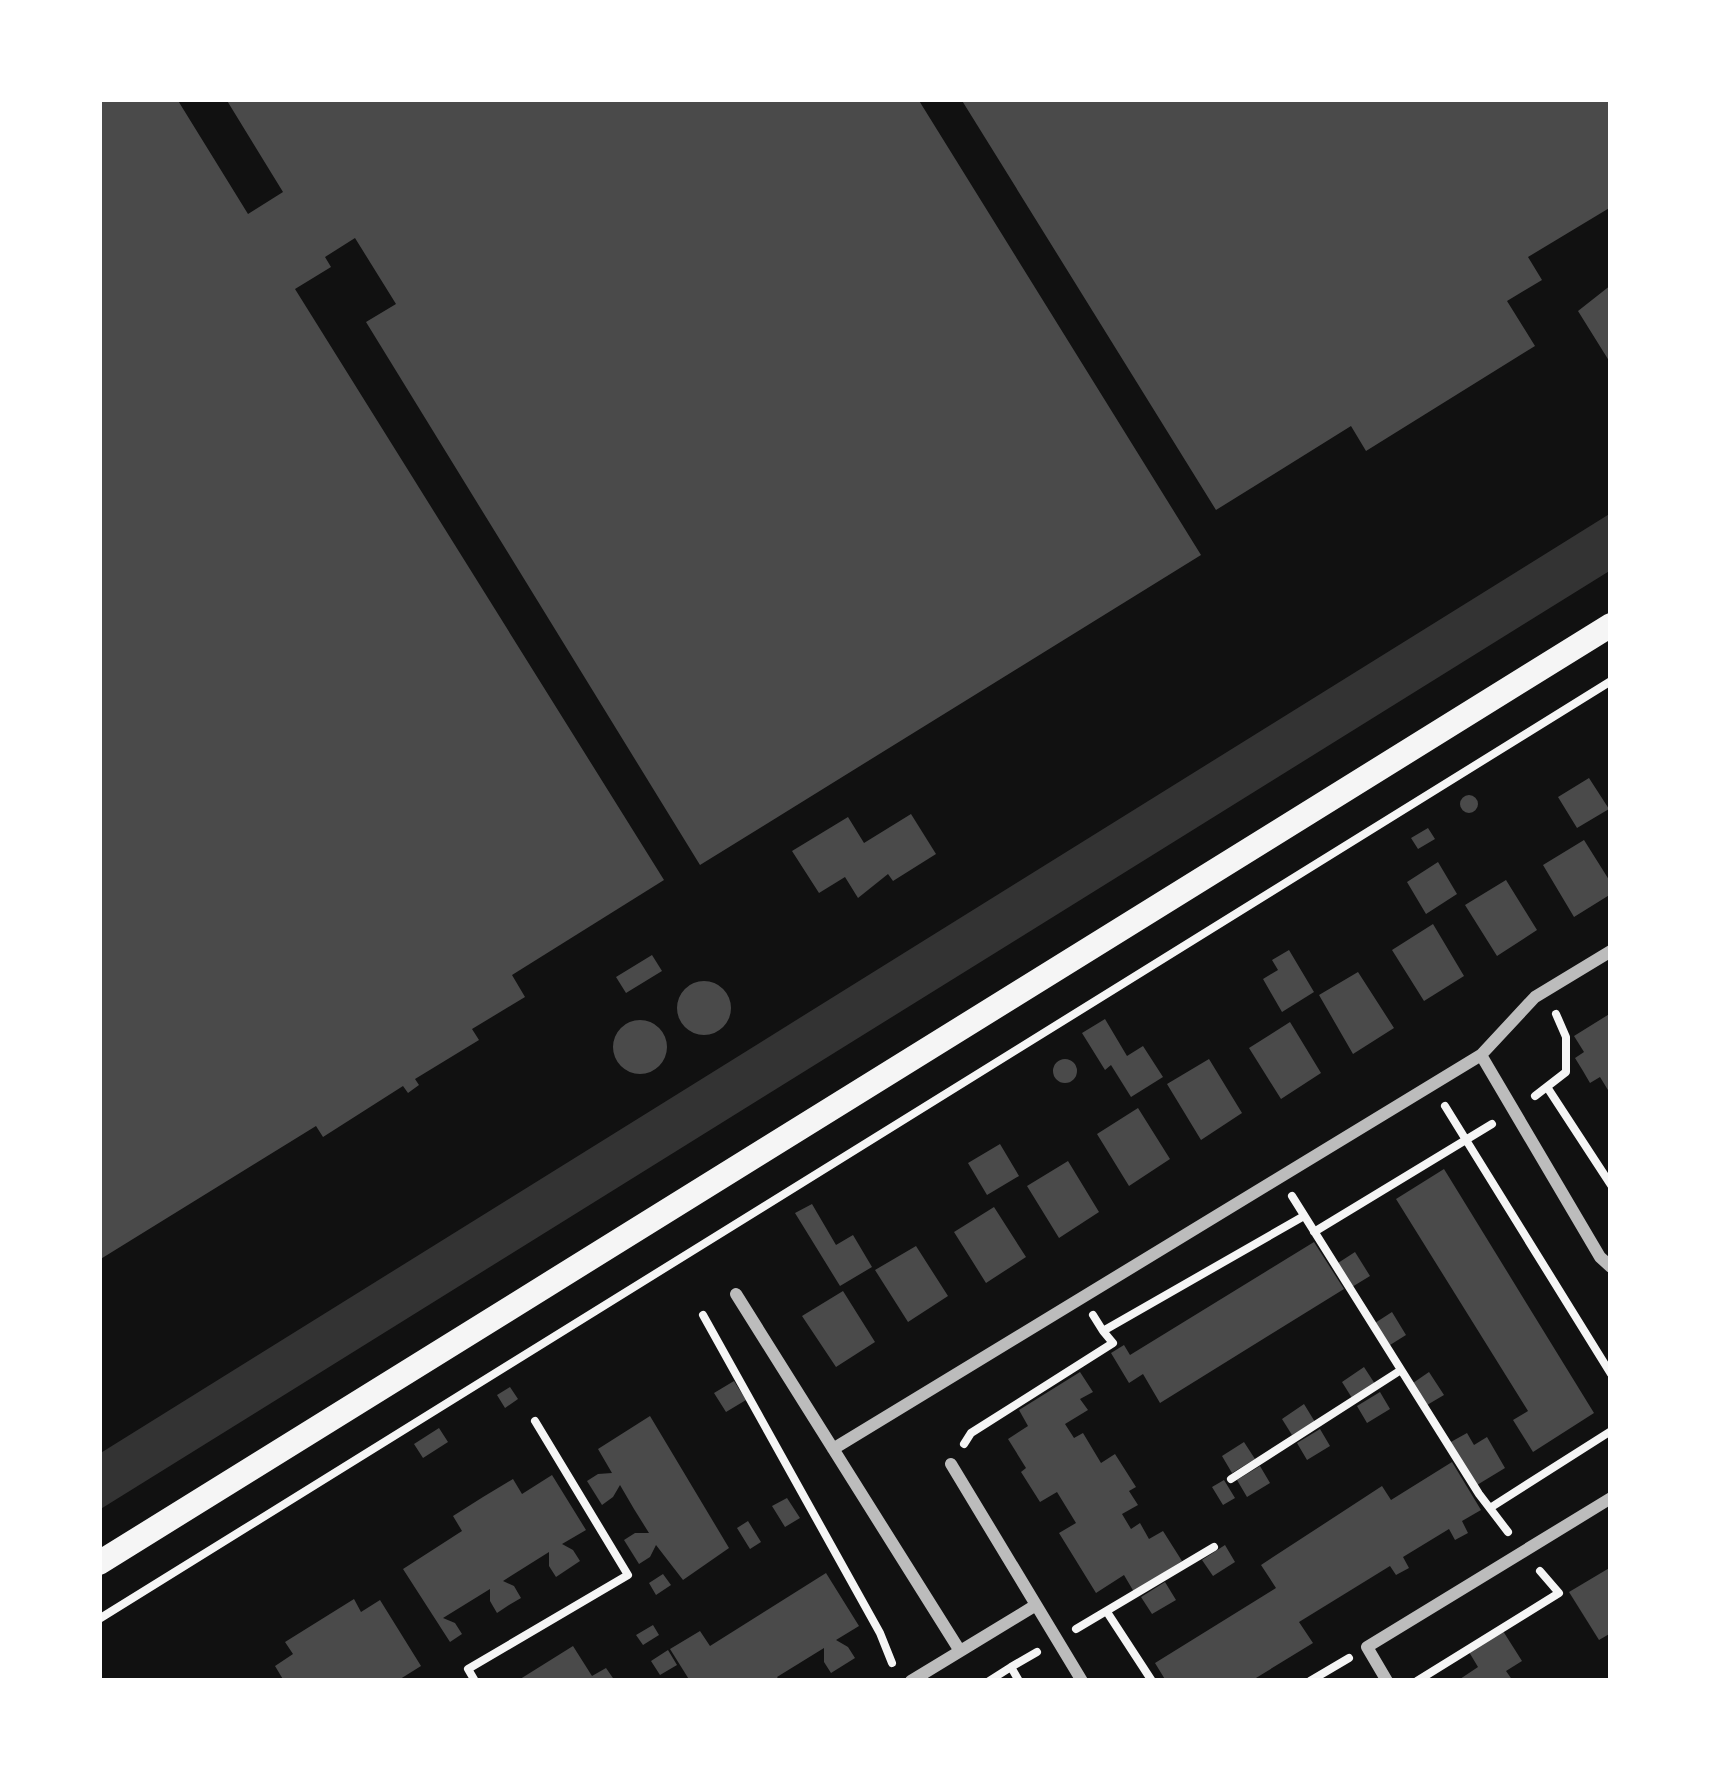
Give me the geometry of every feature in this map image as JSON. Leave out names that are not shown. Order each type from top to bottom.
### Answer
[{"type":"main road","points":[[99,1563],[1611,625]]},
{"type":"street","points":[[833,1449],[1481,1054],[1544,992],[1611,951]]},
{"type":"street","points":[[1481,1054],[1600,1257],[1611,1267]]},
{"type":"street","points":[[736,1294],[960,1652]]},
{"type":"street","points":[[952,1464],[1082,1681]]},
{"type":"street","points":[[1387,1681],[1367,1647],[1611,1498]]},
{"type":"street","points":[[911,1681],[1036,1605]]},
{"type":"path","points":[[99,1619],[1611,681]]},
{"type":"path","points":[[1314,1232],[1514,1112],[1566,1072],[1566,1037],[1544,992]]},
{"type":"path","points":[[1432,1085],[1611,1374]]},
{"type":"path","points":[[1547,1087],[1611,1185]]},
{"type":"path","points":[[1280,1177],[1490,1508],[1559,1593],[1417,1681]]},
{"type":"path","points":[[1103,1331],[1304,1216]]},
{"type":"path","points":[[952,1464],[970,1433],[1113,1342],[1083,1297]]},
{"type":"path","points":[[703,1315],[880,1634],[900,1681]]},
{"type":"path","points":[[1231,1479],[1401,1370]]},
{"type":"path","points":[[475,1681],[468,1670],[628,1575],[535,1421]]},
{"type":"path","points":[[1490,1508],[1611,1431]]},
{"type":"path","points":[[989,1681],[1214,1547]]},
{"type":"path","points":[[1106,1611],[1152,1681]]},
{"type":"path","points":[[1011,1667],[1019,1681]]},
{"type":"shaded area","points":[[1611,513],[1611,570],[99,1510],[99,1454]]},
{"type":"building","points":[[99,99],[177,99],[248,214],[283,192],[226,99],[918,99],[1201,555],[700,865],[366,322],[396,304],[355,238],[325,257],[331,267],[295,289],[664,880],[512,975],[525,997],[472,1029],[479,1040],[415,1079],[419,1085],[408,1093],[403,1086],[323,1137],[316,1126],[99,1260]]},
{"type":"building","points":[[961,99],[1611,99],[1611,207],[1528,257],[1542,280],[1507,301],[1535,346],[1366,451],[1351,426],[1216,510]]},
{"type":"building","points":[[1611,285],[1611,364],[1578,311]]},
{"type":"building","points":[[1589,778],[1609,809],[1577,828],[1558,797]]},
{"type":"building","points":[[1469,795],[1478,804],[1469,813],[1460,804]]},
{"type":"building","points":[[911,814],[936,854],[893,881],[888,874],[858,898],[845,877],[819,893],[792,851],[848,817],[864,843]]},
{"type":"building","points":[[1428,828],[1435,839],[1418,849],[1411,838]]},
{"type":"building","points":[[1584,840],[1611,883],[1611,894],[1574,917],[1543,865]]},
{"type":"building","points":[[1438,862],[1457,894],[1426,914],[1407,882]]},
{"type":"building","points":[[1506,880],[1537,930],[1497,956],[1465,905]]},
{"type":"building","points":[[1433,924],[1464,976],[1424,1001],[1392,950]]},
{"type":"building","points":[[1289,950],[1314,992],[1282,1012],[1263,979],[1278,970],[1272,960]]},
{"type":"building","points":[[652,955],[662,971],[626,993],[616,977]]},
{"type":"building","points":[[1358,972],[1394,1028],[1353,1054],[1319,995]]},
{"type":"building","points":[[704,981],[723,989],[731,1008],[723,1027],[704,1035],[685,1027],[677,1008],[685,989]]},
{"type":"building","points":[[1611,1013],[1611,1095],[1600,1077],[1590,1083],[1575,1058],[1584,1052],[1574,1036]]},
{"type":"building","points":[[1105,1019],[1127,1056],[1143,1046],[1163,1077],[1131,1097],[1111,1065],[1105,1070],[1082,1033]]},
{"type":"building","points":[[640,1020],[659,1028],[667,1047],[659,1066],[640,1074],[621,1066],[613,1047],[621,1028]]},
{"type":"building","points":[[1290,1022],[1321,1073],[1281,1099],[1249,1048]]},
{"type":"building","points":[[1065,1059],[1077,1071],[1065,1083],[1053,1071]]},
{"type":"building","points":[[1209,1059],[1242,1113],[1201,1140],[1167,1084]]},
{"type":"building","points":[[1138,1108],[1170,1159],[1129,1186],[1097,1134]]},
{"type":"building","points":[[1000,1144],[1019,1176],[987,1195],[968,1163]]},
{"type":"building","points":[[1068,1161],[1099,1212],[1059,1238],[1027,1186]]},
{"type":"building","points":[[1444,1169],[1594,1413],[1533,1452],[1513,1420],[1528,1411],[1396,1199]]},
{"type":"building","points":[[812,1204],[836,1245],[853,1235],[872,1267],[840,1286],[795,1213]]},
{"type":"building","points":[[994,1207],[1026,1257],[986,1283],[954,1232]]},
{"type":"building","points":[[1314,1242],[1344,1289],[1160,1403],[1143,1374],[1129,1383],[1111,1353],[1124,1345],[1130,1355]]},
{"type":"building","points":[[916,1246],[948,1296],[908,1322],[875,1270]]},
{"type":"building","points":[[1355,1252],[1370,1276],[1352,1287],[1338,1263]]},
{"type":"building","points":[[843,1291],[875,1342],[836,1367],[802,1316]]},
{"type":"building","points":[[1392,1312],[1406,1335],[1390,1345],[1375,1323]]},
{"type":"building","points":[[1364,1367],[1375,1384],[1352,1398],[1342,1382]]},
{"type":"building","points":[[1080,1372],[1093,1392],[1080,1399],[1088,1410],[1065,1424],[1074,1438],[1083,1433],[1101,1463],[1115,1454],[1136,1487],[1129,1491],[1138,1505],[1122,1514],[1131,1529],[1140,1523],[1149,1539],[1163,1531],[1182,1561],[1134,1592],[1124,1575],[1096,1593],[1059,1533],[1076,1523],[1057,1492],[1040,1502],[1008,1439],[1028,1426],[1019,1410]]},
{"type":"building","points":[[1429,1372],[1444,1395],[1427,1405],[1413,1383]]},
{"type":"building","points":[[734,1381],[746,1400],[726,1412],[714,1393]]},
{"type":"building","points":[[510,1387],[518,1399],[505,1408],[497,1395]]},
{"type":"building","points":[[1380,1392],[1390,1409],[1367,1423],[1357,1406]]},
{"type":"building","points":[[1304,1404],[1315,1422],[1292,1435],[1282,1419]]},
{"type":"building","points":[[650,1416],[729,1548],[683,1580],[656,1545],[639,1564],[624,1540],[635,1533],[649,1533],[620,1485],[602,1505],[587,1481],[612,1473],[598,1449]]},
{"type":"building","points":[[439,1428],[448,1442],[423,1458],[414,1444]]},
{"type":"building","points":[[1320,1429],[1330,1446],[1307,1460],[1297,1443]]},
{"type":"building","points":[[1467,1433],[1474,1445],[1487,1437],[1505,1468],[1477,1485],[1449,1443]]},
{"type":"building","points":[[1244,1442],[1255,1459],[1232,1473],[1222,1456]]},
{"type":"building","points":[[1452,1462],[1481,1510],[1462,1521],[1468,1533],[1455,1540],[1449,1529],[1403,1557],[1409,1568],[1396,1575],[1390,1566],[1299,1622],[1313,1643],[1251,1681],[1166,1681],[1155,1663],[1276,1588],[1261,1565],[1382,1486],[1391,1500]]},
{"type":"building","points":[[1260,1466],[1270,1483],[1247,1497],[1237,1480]]},
{"type":"building","points":[[552,1475],[586,1530],[562,1544],[580,1561],[556,1577],[549,1566],[549,1552],[503,1581],[514,1586],[521,1598],[497,1613],[490,1589],[443,1618],[455,1623],[462,1634],[450,1642],[403,1569],[462,1531],[453,1516],[483,1497],[513,1479],[522,1494]]},
{"type":"building","points":[[1224,1480],[1235,1498],[1223,1505],[1212,1487]]},
{"type":"building","points":[[787,1498],[800,1518],[785,1527],[772,1506]]},
{"type":"building","points":[[748,1521],[761,1542],[750,1549],[737,1528]]},
{"type":"building","points":[[1225,1545],[1235,1562],[1213,1576],[1202,1560]]},
{"type":"building","points":[[1611,1567],[1611,1633],[1599,1640],[1569,1592]]},
{"type":"building","points":[[826,1573],[859,1626],[836,1640],[855,1658],[831,1673],[824,1662],[824,1648],[777,1677],[780,1681],[690,1681],[670,1649],[700,1631],[710,1646]]},
{"type":"building","points":[[663,1574],[671,1585],[656,1595],[649,1583]]},
{"type":"building","points":[[1165,1582],[1176,1600],[1152,1614],[1141,1597]]},
{"type":"building","points":[[354,1599],[361,1612],[380,1600],[421,1666],[397,1681],[284,1681],[275,1666],[293,1654],[285,1642]]},
{"type":"building","points":[[653,1625],[659,1635],[643,1645],[636,1635]]},
{"type":"building","points":[[1503,1631],[1522,1661],[1506,1671],[1513,1681],[1457,1681],[1478,1667],[1469,1652]]},
{"type":"building","points":[[573,1646],[592,1676],[606,1668],[615,1681],[517,1681]]},
{"type":"building","points":[[668,1650],[677,1665],[660,1675],[651,1661]]}]
